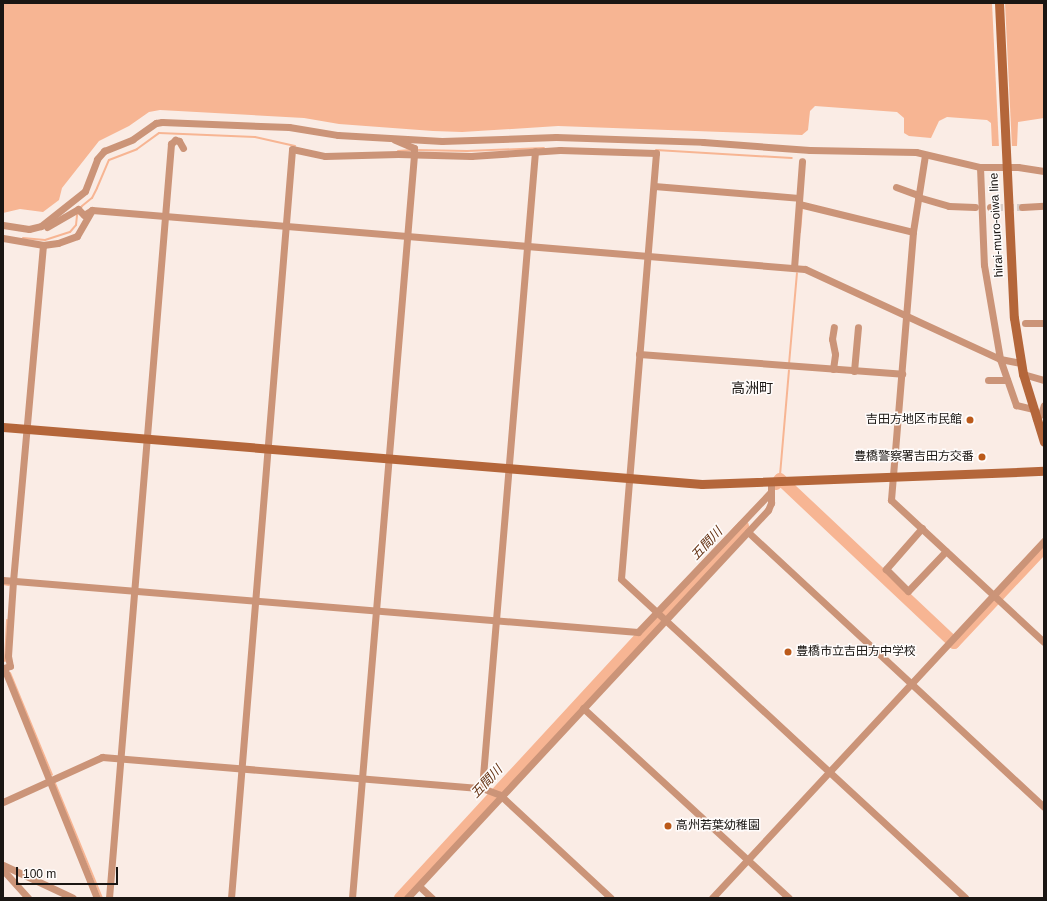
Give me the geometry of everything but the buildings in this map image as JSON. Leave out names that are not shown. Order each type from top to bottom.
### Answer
[{"type":"street","name":"hirai-muro-oiwa line","points":[[999,3],[1012,288],[1020,363],[1044,442]]},
{"type":"street","points":[[35,229],[85,191],[100,155],[133,139],[156,123],[289,127],[338,135],[442,141],[556,137],[642,140],[810,150],[916,152],[980,168],[1006,165],[1044,171]]},
{"type":"street","points":[[395,138],[395,141],[414,152]]},
{"type":"street","points":[[109,898],[171,144],[175,140],[180,141],[183,148]]},
{"type":"street","points":[[230,898],[292,150],[325,156],[414,152],[471,156],[535,151],[656,153],[628,478],[621,579],[830,771],[965,898]]},
{"type":"street","points":[[482,788],[535,151]]},
{"type":"street","points":[[352,898],[414,152]]},
{"type":"street","points":[[925,155],[913,232],[891,500],[1044,642]]},
{"type":"street","points":[[794,268],[802,161]]},
{"type":"street","points":[[980,168],[985,272],[1000,359],[1016,405],[1033,409]]},
{"type":"street","points":[[654,186],[799,201],[913,232]]},
{"type":"street","points":[[896,187],[949,206],[975,207]]},
{"type":"street","points":[[1022,207],[1044,206]]},
{"type":"street","points":[[3,238],[43,245],[77,236],[92,210]]},
{"type":"street","points":[[3,225],[42,229],[80,212],[84,216],[92,210],[285,228],[647,255],[805,269],[907,314],[1000,359],[1020,363]]},
{"type":"street","points":[[43,245],[8,656],[10,666],[4,668],[97,898]]},
{"type":"street","points":[[1025,323],[1044,323]]},
{"type":"street","points":[[833,369],[835,354],[832,339],[834,327]]},
{"type":"street","points":[[854,371],[858,327]]},
{"type":"street","points":[[639,354],[902,374]]},
{"type":"street","points":[[1023,374],[1044,380]]},
{"type":"street","points":[[988,380],[1007,380]]},
{"type":"street","points":[[1036,419],[1041,414],[1044,405]]},
{"type":"street","points":[[3,427],[720,485],[771,487],[893,478],[1044,471]]},
{"type":"street","points":[[3,580],[638,632],[661,616],[748,532],[768,510],[771,487]]},
{"type":"street","points":[[407,898],[499,794],[583,708],[771,487]]},
{"type":"street","points":[[922,528],[886,570],[908,591],[946,551]]},
{"type":"street","points":[[748,532],[1044,807]]},
{"type":"street","points":[[712,898],[1044,541]]},
{"type":"street","points":[[583,708],[789,898]]},
{"type":"street","points":[[3,802],[97,757],[482,788],[499,794],[611,898]]},
{"type":"street","points":[[3,865],[73,898]]},
{"type":"street","points":[[3,870],[28,898]]},
{"type":"street","points":[[418,886],[432,898]]},
{"type":"shaded area","points":[[3,3],[1044,3],[1044,118],[1018,122],[1017,146],[992,146],[991,123],[987,120],[947,117],[939,121],[931,138],[909,136],[904,133],[904,118],[897,112],[815,106],[810,111],[808,130],[802,135],[558,126],[462,132],[433,131],[339,124],[304,118],[160,110],[149,112],[129,126],[99,141],[62,188],[59,200],[43,212],[20,209],[3,213]]},
{"type":"pier","points":[[992,3],[1005,3],[1012,148],[999,148]]},
{"type":"waterway","points":[[23,238],[45,240],[70,232],[76,225],[77,215],[82,206],[92,198],[109,160],[137,149],[159,133],[255,137],[295,146]]},
{"type":"waterway","points":[[416,150],[467,151],[544,148]]},
{"type":"waterway","points":[[398,151],[412,150]]},
{"type":"waterway","points":[[656,150],[792,158]]},
{"type":"waterway","points":[[800,232],[802,209]]},
{"type":"waterway","points":[[789,364],[797,273]]},
{"type":"waterway","points":[[780,475],[789,370]]},
{"type":"waterway","name":"五間川","points":[[776,484],[780,479],[954,643],[1044,547]]},
{"type":"waterway","name":"五間川","points":[[400,898],[743,526]]},
{"type":"waterway","points":[[3,584],[9,585]]},
{"type":"waterway","points":[[5,661],[7,620]]},
{"type":"waterway","points":[[10,673],[52,775]]},
{"type":"waterway","points":[[54,781],[102,898]]},
{"type":"tunnel","points":[[996,207],[1022,207]]},
{"type":"place","name":"吉田方地区市民館","points":[[970,420]]},
{"type":"place","name":"豊橋警察署吉田方交番","points":[[982,457]]},
{"type":"place","name":"豊橋市立吉田方中学校","points":[[788,652]]},
{"type":"place","name":"高州若葉幼稚園","points":[[668,826]]},
{"type":"district","name":"高洲町","points":[[752,388]]}]
